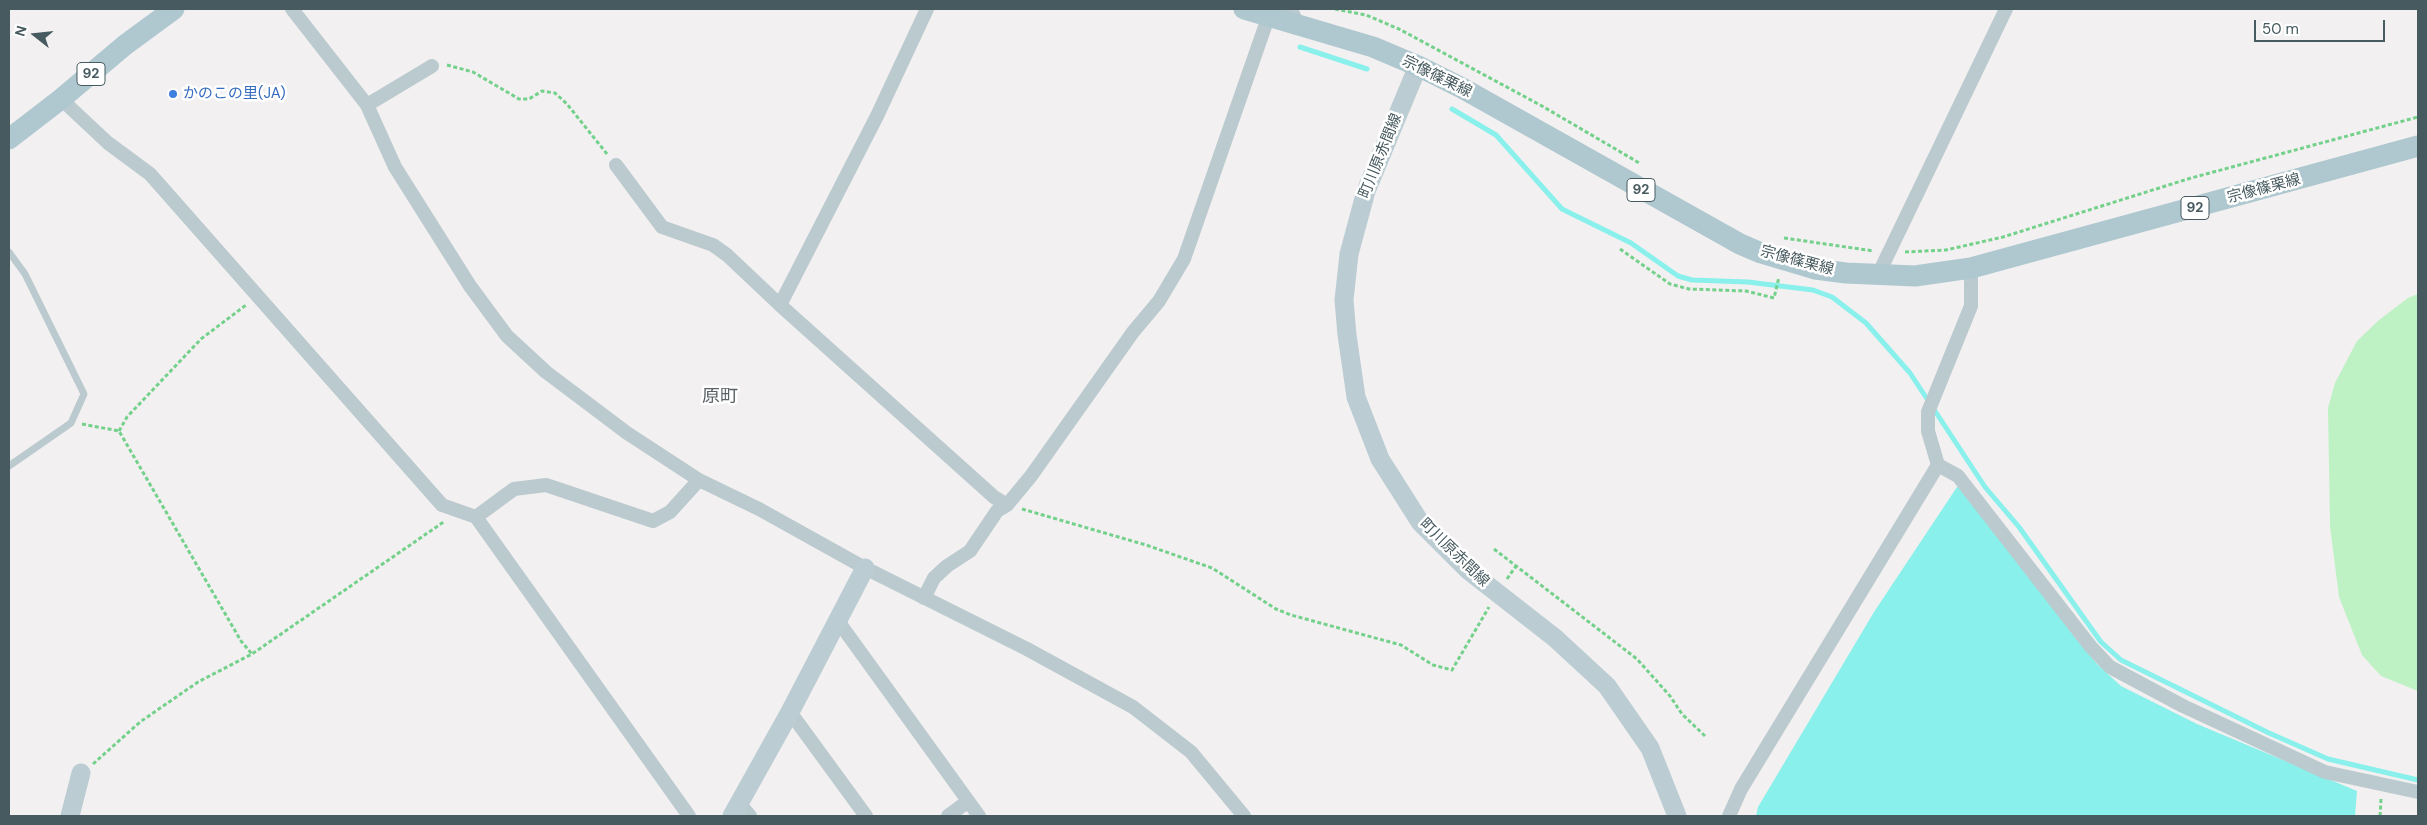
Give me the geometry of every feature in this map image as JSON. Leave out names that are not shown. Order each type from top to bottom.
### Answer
[{"type":"main road","name":"92","points":[[9,139],[61,99],[125,44],[174,9]]},
{"type":"main road","name":"宗像篠栗線","points":[[1244,9],[1270,15],[1294,16],[1418,66],[1462,88],[1714,231],[1761,253],[1815,268],[1878,275],[1915,276],[1971,268],[2418,146]]},
{"type":"main road","name":"町川原赤間線","points":[[1418,66],[1369,183],[1353,232],[1344,300],[1356,397],[1380,459],[1420,522],[1443,547],[1497,594],[1556,638],[1607,686],[1650,748],[1677,816]]},
{"type":"main road","points":[[740,812],[865,568]]},
{"type":"main road","points":[[70,816],[81,773]]},
{"type":"street","points":[[292,9],[367,105],[395,168],[470,286],[507,336],[546,372],[605,416],[699,480],[759,509],[865,568],[1027,649],[1133,707],[1191,752],[1244,816]]},
{"type":"street","points":[[780,305],[877,116],[927,9]]},
{"type":"street","points":[[1878,275],[2006,9]]},
{"type":"street","points":[[924,598],[934,578],[947,566],[970,551],[997,511],[1007,505],[1031,476],[1133,332],[1159,301],[1184,259],[1270,15]]},
{"type":"street","points":[[367,105],[432,66]]},
{"type":"street","points":[[61,99],[108,143],[150,174],[442,505],[476,517],[689,816]]},
{"type":"street","points":[[616,165],[662,227],[713,245],[727,255],[994,497],[1007,505]]},
{"type":"street","points":[[1971,268],[1972,306],[1928,412],[1928,431],[1938,465],[1958,476],[2091,648],[2110,667],[2183,706],[2325,772],[2418,792]]},
{"type":"street","points":[[1729,816],[1741,789],[1938,465]]},
{"type":"street","points":[[476,517],[514,489],[546,485],[653,520],[670,512],[699,480]]},
{"type":"street","points":[[838,621],[967,802],[979,816]]},
{"type":"street","points":[[790,712],[866,816]]},
{"type":"street","points":[[948,816],[967,802]]},
{"type":"lane","points":[[9,252],[25,274],[84,394],[71,423],[9,466]]},
{"type":"path","points":[[1335,9],[1366,15],[1398,29],[1542,106],[1642,165]]},
{"type":"path","points":[[432,66],[452,66],[473,72],[519,99],[528,99],[542,91],[554,92],[567,104],[616,165]]},
{"type":"path","points":[[1776,237],[1870,251],[1946,250],[2003,237],[2191,178],[2418,117]]},
{"type":"path","points":[[1620,249],[1670,284],[1689,289],[1746,291],[1774,298],[1784,259]]},
{"type":"path","points":[[119,431],[127,417],[201,339],[257,296]]},
{"type":"path","points":[[71,423],[93,424],[119,431],[241,641],[252,654]]},
{"type":"path","points":[[1007,505],[1146,545],[1212,568],[1276,609],[1290,615],[1401,645],[1433,665],[1452,670],[1497,594]]},
{"type":"path","points":[[81,773],[111,750],[140,722],[198,682],[252,654],[442,524],[457,510]]},
{"type":"path","points":[[1494,549],[1636,659],[1670,696],[1682,714],[1705,736]]},
{"type":"green space","points":[[2418,294],[2418,691],[2381,676],[2362,655],[2339,597],[2330,526],[2328,408],[2335,383],[2357,341],[2379,320],[2408,298]]},
{"type":"water","points":[[1957,487],[1967,490],[2076,639],[2098,665],[2121,686],[2197,724],[2357,791],[2355,816],[1756,816],[1758,807],[1874,612]]},
{"type":"waterway","points":[[1300,47],[1367,69]]},
{"type":"waterway","points":[[1452,109],[1496,135],[1562,209],[1631,243],[1678,276],[1692,280],[1748,282],[1813,290],[1832,297],[1866,323],[1910,373],[1985,487],[2019,527],[2101,642],[2121,660],[2269,733],[2328,759],[2418,780]]},
{"type":"place","name":"かのこの里(JA)","points":[[173,94]]},
{"type":"district","name":"原町","points":[[720,397]]}]
